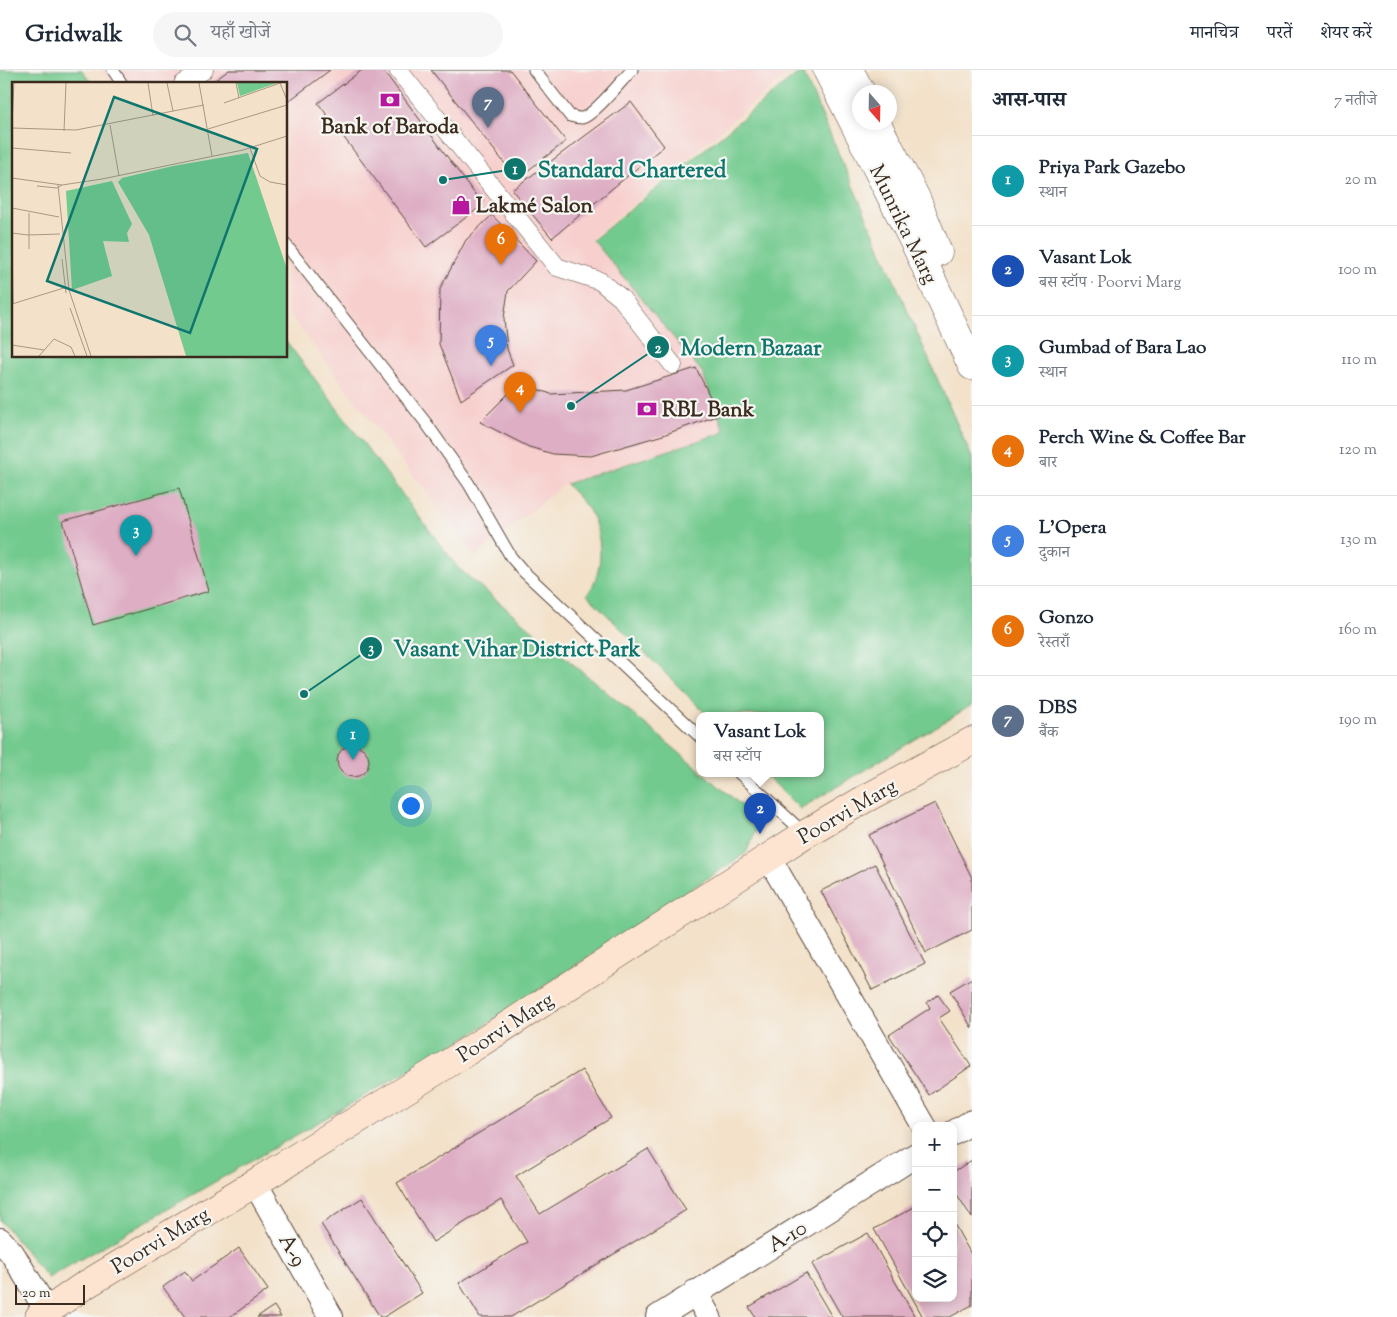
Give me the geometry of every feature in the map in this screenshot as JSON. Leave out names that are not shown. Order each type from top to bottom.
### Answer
[{"type":"main road","name":"Poorvi Marg","points":[[43,1314],[82,1287],[449,1063],[806,834],[863,800],[972,741]]},
{"type":"street","points":[[186,82],[204,70]]},
{"type":"street","points":[[398,70],[557,267],[600,281],[621,298],[673,365]]},
{"type":"street","name":"Munrika Marg","points":[[846,76],[917,248],[972,366]]},
{"type":"street","points":[[880,130],[916,198],[972,330]]},
{"type":"street","points":[[769,858],[922,1122]]},
{"type":"street","points":[[957,1131],[972,1122]]},
{"type":"street","name":"A-10","points":[[658,1317],[912,1157]]},
{"type":"street","name":"A-9","points":[[255,1183],[331,1317]]},
{"type":"street","points":[[0,1240],[12,1253],[43,1314]]},
{"type":"street","points":[[695,1292],[709,1317]]},
{"type":"lane","points":[[113,70],[121,82]]},
{"type":"lane","points":[[534,70],[570,116],[576,118],[584,117],[593,111],[632,70]]},
{"type":"lane","points":[[288,248],[426,422],[469,484],[511,557],[524,572],[696,733]]},
{"type":"lane","points":[[743,777],[806,834]]},
{"type":"shaded area","points":[[101,70],[793,70],[591,239],[702,372],[725,431],[566,483],[475,556],[288,313],[288,82],[110,82]]},
{"type":"green space","points":[[0,70],[82,70],[91,82],[12,82],[12,358],[288,358],[288,344],[458,568],[696,767],[696,777],[708,777],[760,821],[746,853],[470,1035],[48,1278],[0,1220]]},
{"type":"green space","points":[[802,70],[972,458],[972,705],[800,809],[768,777],[824,777],[824,712],[704,712],[587,595],[597,575],[599,564],[600,553],[597,530],[589,510],[566,484],[725,432],[702,372],[593,240]]},
{"type":"building","points":[[229,70],[330,70],[288,102],[288,82],[213,82]]},
{"type":"building","points":[[362,70],[383,70],[483,205],[426,247],[318,103]]},
{"type":"building","points":[[431,70],[510,70],[566,141],[517,179]]},
{"type":"building","points":[[631,102],[664,146],[552,238],[512,190]]},
{"type":"building","points":[[492,215],[536,261],[508,291],[504,318],[507,349],[513,365],[461,400],[439,344],[440,289],[466,240]]},
{"type":"building","points":[[696,368],[719,415],[663,435],[591,456],[553,454],[529,447],[480,422],[523,379],[531,387],[551,394],[626,390]]},
{"type":"building","points":[[179,488],[209,591],[93,625],[63,521]]},
{"type":"building","points":[[353,745],[364,750],[369,761],[364,772],[353,777],[342,772],[337,761],[342,750]]},
{"type":"building","points":[[935,803],[972,878],[972,930],[926,953],[869,835]]},
{"type":"building","points":[[875,864],[925,964],[872,990],[821,891]]},
{"type":"building","points":[[972,978],[972,1028],[950,991]]},
{"type":"building","points":[[938,995],[950,1011],[939,1018],[971,1066],[929,1095],[889,1035],[930,1008],[927,1002]]},
{"type":"building","points":[[582,1070],[611,1118],[516,1176],[540,1214],[648,1149],[686,1210],[511,1317],[480,1317],[459,1283],[527,1242],[501,1200],[433,1242],[397,1183]]},
{"type":"building","points":[[972,1160],[972,1218],[957,1194],[957,1169]]},
{"type":"building","points":[[362,1198],[422,1293],[384,1317],[380,1317],[321,1224]]},
{"type":"building","points":[[912,1208],[912,1297],[874,1229]]},
{"type":"building","points":[[957,1229],[972,1256],[972,1305],[950,1317],[923,1317],[915,1302],[957,1302]]},
{"type":"building","points":[[868,1233],[915,1317],[842,1317],[812,1264]]},
{"type":"building","points":[[239,1248],[268,1290],[230,1317],[185,1317],[163,1287],[185,1271],[192,1281]]},
{"type":"building","points":[[806,1273],[832,1317],[755,1317],[749,1307]]},
{"type":"building","points":[[274,1306],[281,1317],[257,1317]]},
{"type":"place","name":"Bank of Baroda","points":[[390,100]]},
{"type":"place","name":"DBS","points":[[488,128]]},
{"type":"place","name":"Standard Chartered","points":[[443,180]]},
{"type":"place","name":"Lakmé Salon","points":[[461,205]]},
{"type":"place","name":"Gonzo","points":[[501,265]]},
{"type":"place","name":"L'Opera","points":[[491,366]]},
{"type":"place","name":"Modern Bazaar","points":[[571,406]]},
{"type":"place","name":"RBL Bank","points":[[647,409]]},
{"type":"place","name":"Perch Wine & Coffee Bar","points":[[520,413]]},
{"type":"place","name":"Gumbad of Bara Lao","points":[[136,556]]},
{"type":"place","name":"Vasant Vihar District Park","points":[[304,694]]},
{"type":"place","name":"Priya Park Gazebo","points":[[353,760]]},
{"type":"place","name":"Vasant Lok","points":[[760,834]]}]
